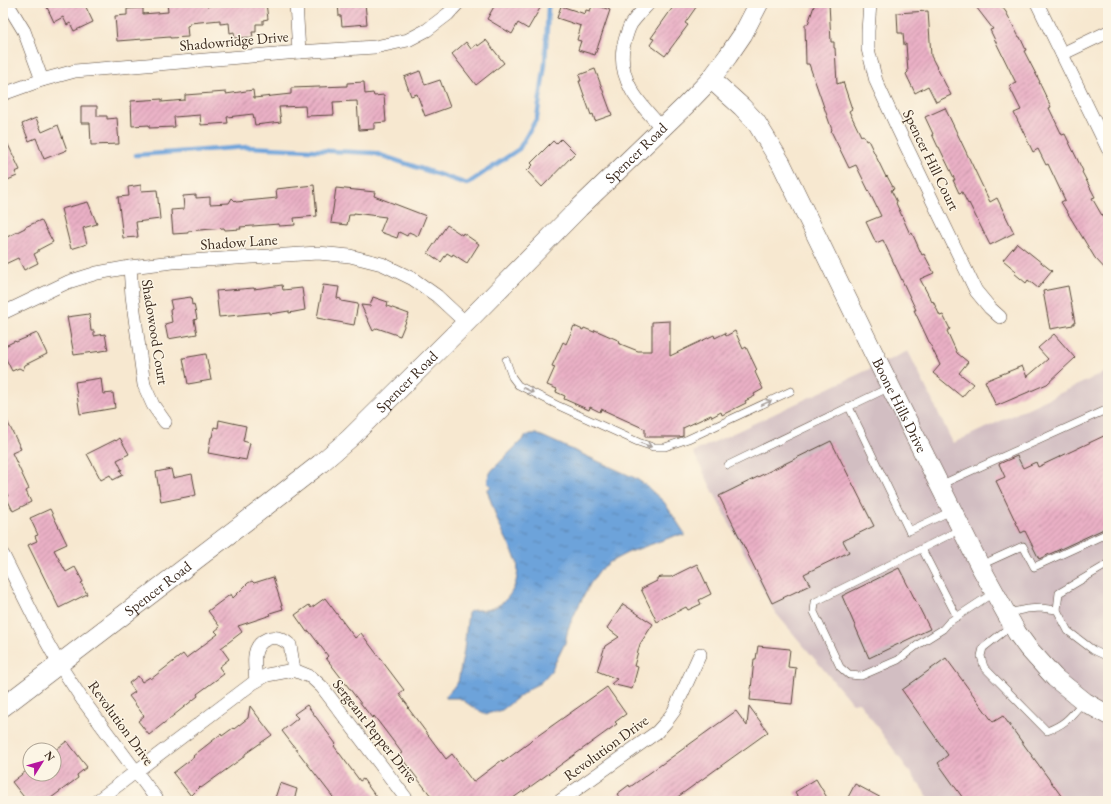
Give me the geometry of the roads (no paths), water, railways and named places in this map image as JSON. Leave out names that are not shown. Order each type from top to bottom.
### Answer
[{"type":"main road","name":"Spencer Road","points":[[3,707],[260,511],[349,439],[579,208],[711,79],[743,34],[759,3]]},
{"type":"main road","name":"Boone Hills Drive","points":[[711,79],[756,122],[781,163],[872,352],[980,566],[1009,619],[1028,648],[1055,678],[1084,700],[1108,715]]},
{"type":"street","points":[[8,3],[24,31],[42,80]]},
{"type":"street","points":[[296,3],[300,52]]},
{"type":"street","name":"Shadowridge Drive","points":[[3,94],[42,80],[74,71],[375,47],[408,40],[427,30],[448,14],[458,3]]},
{"type":"street","points":[[649,3],[631,25],[625,40],[622,65],[633,93],[641,105],[662,128]]},
{"type":"street","name":"Spencer Hill Court","points":[[870,3],[868,49],[876,81],[976,291],[990,308],[1000,317]]},
{"type":"street","points":[[1036,3],[1108,149]]},
{"type":"street","points":[[1062,54],[1108,32]]},
{"type":"street","name":"Shadow Lane","points":[[3,313],[68,282],[98,273],[130,267],[173,262],[318,252],[350,256],[382,264],[413,279],[437,296],[466,323]]},
{"type":"street","name":"Shadowood Court","points":[[130,267],[132,296],[144,385],[153,405],[165,422]]},
{"type":"street","name":"Revolution Drive","points":[[3,555],[59,664],[82,699],[158,801]]},
{"type":"street","points":[[97,801],[256,681],[267,675],[294,670],[290,645],[280,637],[269,638],[257,646],[254,658],[256,681]]},
{"type":"street","name":"Revolution Drive","points":[[560,801],[657,732],[674,711],[700,654]]},
{"type":"street","name":"Sergeant Pepper Drive","points":[[294,670],[310,677],[322,687],[408,801]]},
{"type":"lane","points":[[506,360],[512,377],[518,385],[638,442],[653,447],[665,447],[688,439],[790,391]]},
{"type":"lane","points":[[728,465],[890,387]]},
{"type":"lane","points":[[849,407],[909,530],[952,510]]},
{"type":"lane","points":[[940,485],[1108,409]]},
{"type":"lane","points":[[962,529],[815,602],[814,612],[840,667],[849,675],[861,676],[898,660],[919,644],[943,629],[949,622],[994,593]]},
{"type":"lane","points":[[980,566],[1023,546],[1034,567],[1108,533]]},
{"type":"lane","points":[[922,549],[957,617]]},
{"type":"lane","points":[[1108,564],[1059,593],[1057,610],[1068,631],[1093,650],[1108,657]]},
{"type":"lane","points":[[1057,610],[1042,608],[1027,609],[1009,619],[983,648],[981,656],[984,667],[1047,731],[1059,727],[1069,719],[1084,700]]},
{"type":"water","points":[[531,434],[544,437],[635,478],[664,502],[685,536],[677,535],[627,553],[610,562],[599,571],[590,584],[576,611],[568,629],[565,643],[551,671],[540,683],[530,688],[502,710],[486,714],[461,699],[446,698],[446,696],[458,682],[464,650],[468,613],[474,610],[493,608],[500,604],[511,593],[515,585],[518,569],[517,561],[498,522],[487,490],[491,486],[488,484],[488,480],[489,474],[493,469],[526,436]]},
{"type":"waterway","points":[[136,155],[247,147],[374,153],[467,184],[519,149],[537,118],[545,64],[548,8],[550,3]]}]
